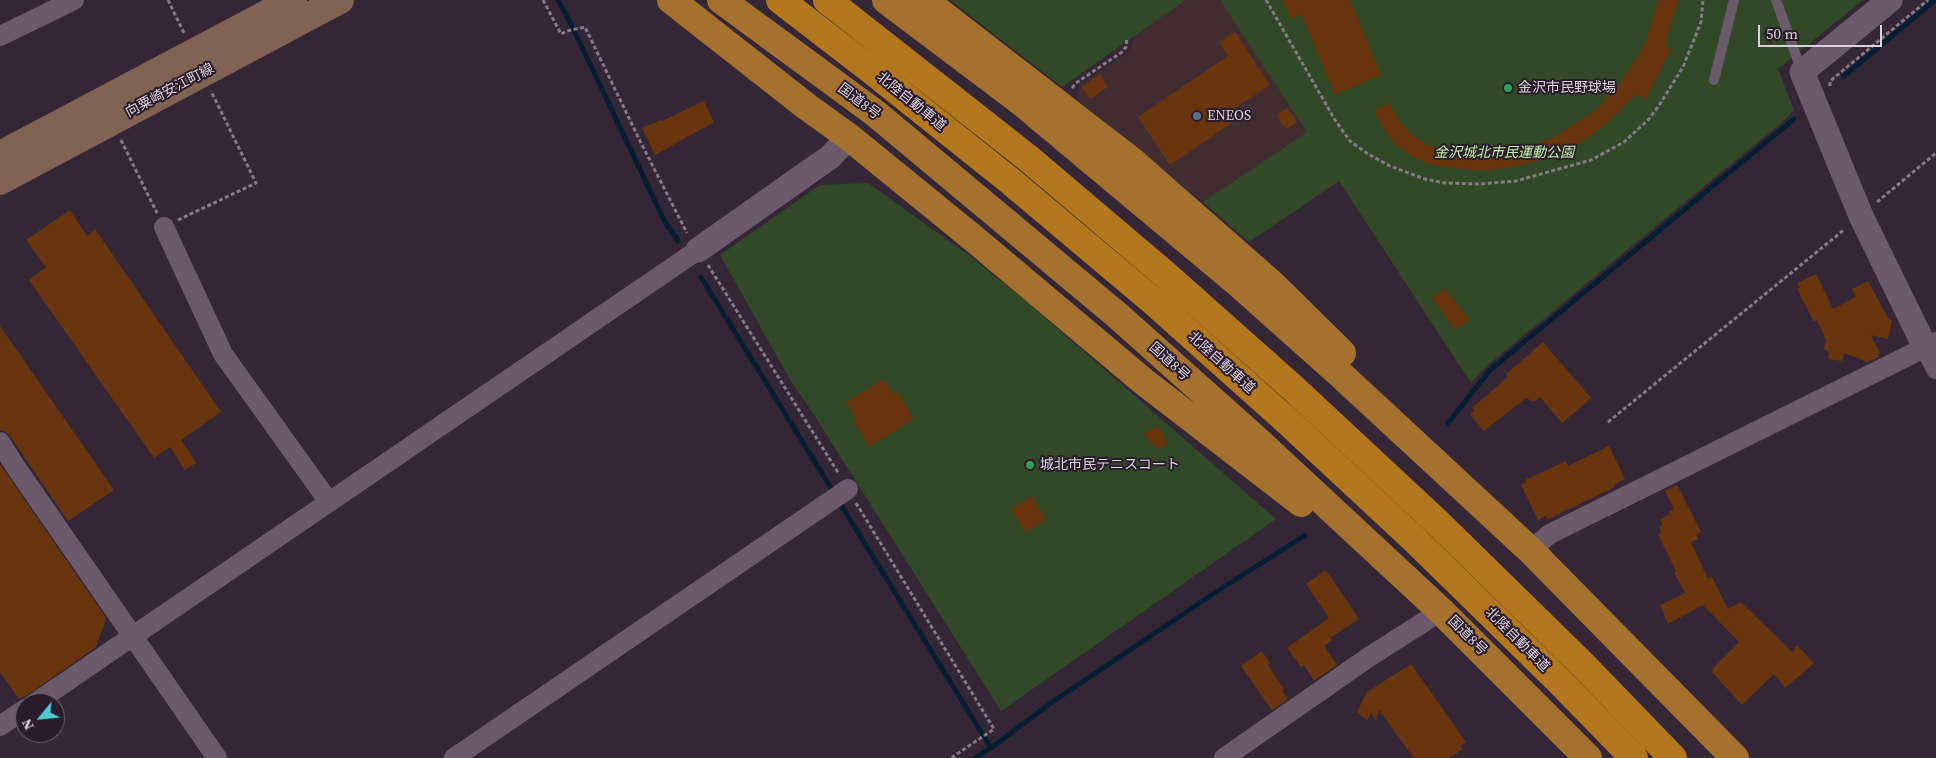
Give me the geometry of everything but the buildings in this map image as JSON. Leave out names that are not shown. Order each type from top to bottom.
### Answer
[{"type":"highway","points":[[671,0],[806,106],[849,137],[1144,381],[1441,610]]},
{"type":"highway","name":"国道8号","points":[[721,0],[875,113],[1117,315],[1258,441],[1441,610],[1588,758]]},
{"type":"highway","name":"北陸自動車道","points":[[780,0],[1009,180],[1205,348],[1286,420],[1416,541],[1561,683],[1634,758]]},
{"type":"highway","name":"北陸自動車道","points":[[827,0],[1028,158],[1168,276],[1293,388],[1438,523],[1582,664],[1674,758]]},
{"type":"highway","points":[[886,0],[1020,101],[1239,284],[1340,374],[1530,550],[1736,758]]},
{"type":"highway","points":[[924,0],[1061,104],[1132,162],[1272,284],[1409,419],[1469,494]]},
{"type":"main road","name":"向粟崎安江町線","points":[[0,181],[112,122],[293,0]]},
{"type":"main road","name":"向粟崎安江町線","points":[[0,154],[340,0]]},
{"type":"street","points":[[0,36],[74,0]]},
{"type":"street","points":[[1530,550],[1550,534],[1932,353],[1869,205],[1802,72],[1890,0]]},
{"type":"street","points":[[50,693],[698,250],[830,157],[849,137]]},
{"type":"street","points":[[164,227],[224,354],[329,502]]},
{"type":"street","points":[[0,442],[217,758]]},
{"type":"street","points":[[454,758],[840,494]]},
{"type":"street","points":[[1224,758],[1369,657],[1441,610]]},
{"type":"street","points":[[0,726],[15,716]]},
{"type":"lane","points":[[1714,80],[1734,0]]},
{"type":"lane","points":[[1776,0],[1802,72]]},
{"type":"path","points":[[112,122],[164,227],[256,183],[168,0]]},
{"type":"path","points":[[543,0],[561,34],[585,26],[689,238],[698,250],[840,494],[994,729],[951,758]]},
{"type":"path","points":[[1266,0],[1335,120],[1350,141],[1390,166],[1426,179],[1445,183],[1480,184],[1516,181],[1591,160],[1624,142],[1648,120],[1683,67],[1701,22],[1703,0]]},
{"type":"path","points":[[1830,88],[1830,81],[1928,0]]},
{"type":"path","points":[[1061,104],[1076,83],[1122,52],[1126,47],[1127,38]]},
{"type":"path","points":[[1608,422],[1869,205],[1936,153]]},
{"type":"shaded area","name":"ENEOS","points":[[1186,0],[1220,0],[1307,132],[1203,202],[1077,99],[1079,85],[1126,54],[1131,47],[1134,37]]},
{"type":"green space","points":[[950,0],[1186,0],[1062,87]]},
{"type":"green space","name":"金沢城北市民運動公園","points":[[1220,0],[1863,0],[1778,69],[1794,110],[1781,123],[1489,364],[1471,383],[1339,181],[1249,242],[1203,202],[1307,132]]},
{"type":"green space","name":"城北市民テニスコート","points":[[868,183],[970,256],[1026,301],[1276,519],[1001,711],[811,410],[792,383],[720,255],[820,185]]},
{"type":"waterway","points":[[558,0],[664,220],[678,241]]},
{"type":"waterway","points":[[1844,76],[1935,0]]},
{"type":"waterway","points":[[1448,423],[1490,370],[1794,119]]},
{"type":"waterway","points":[[701,277],[834,493]]},
{"type":"waterway","points":[[838,500],[991,748]]},
{"type":"waterway","points":[[975,758],[1051,703],[1219,590],[1304,536]]},
{"type":"place","name":"金沢市民野球場","points":[[1508,88]]},
{"type":"place","name":"ENEOS","points":[[1197,116]]},
{"type":"place","name":"城北市民テニスコート","points":[[1030,465]]}]
